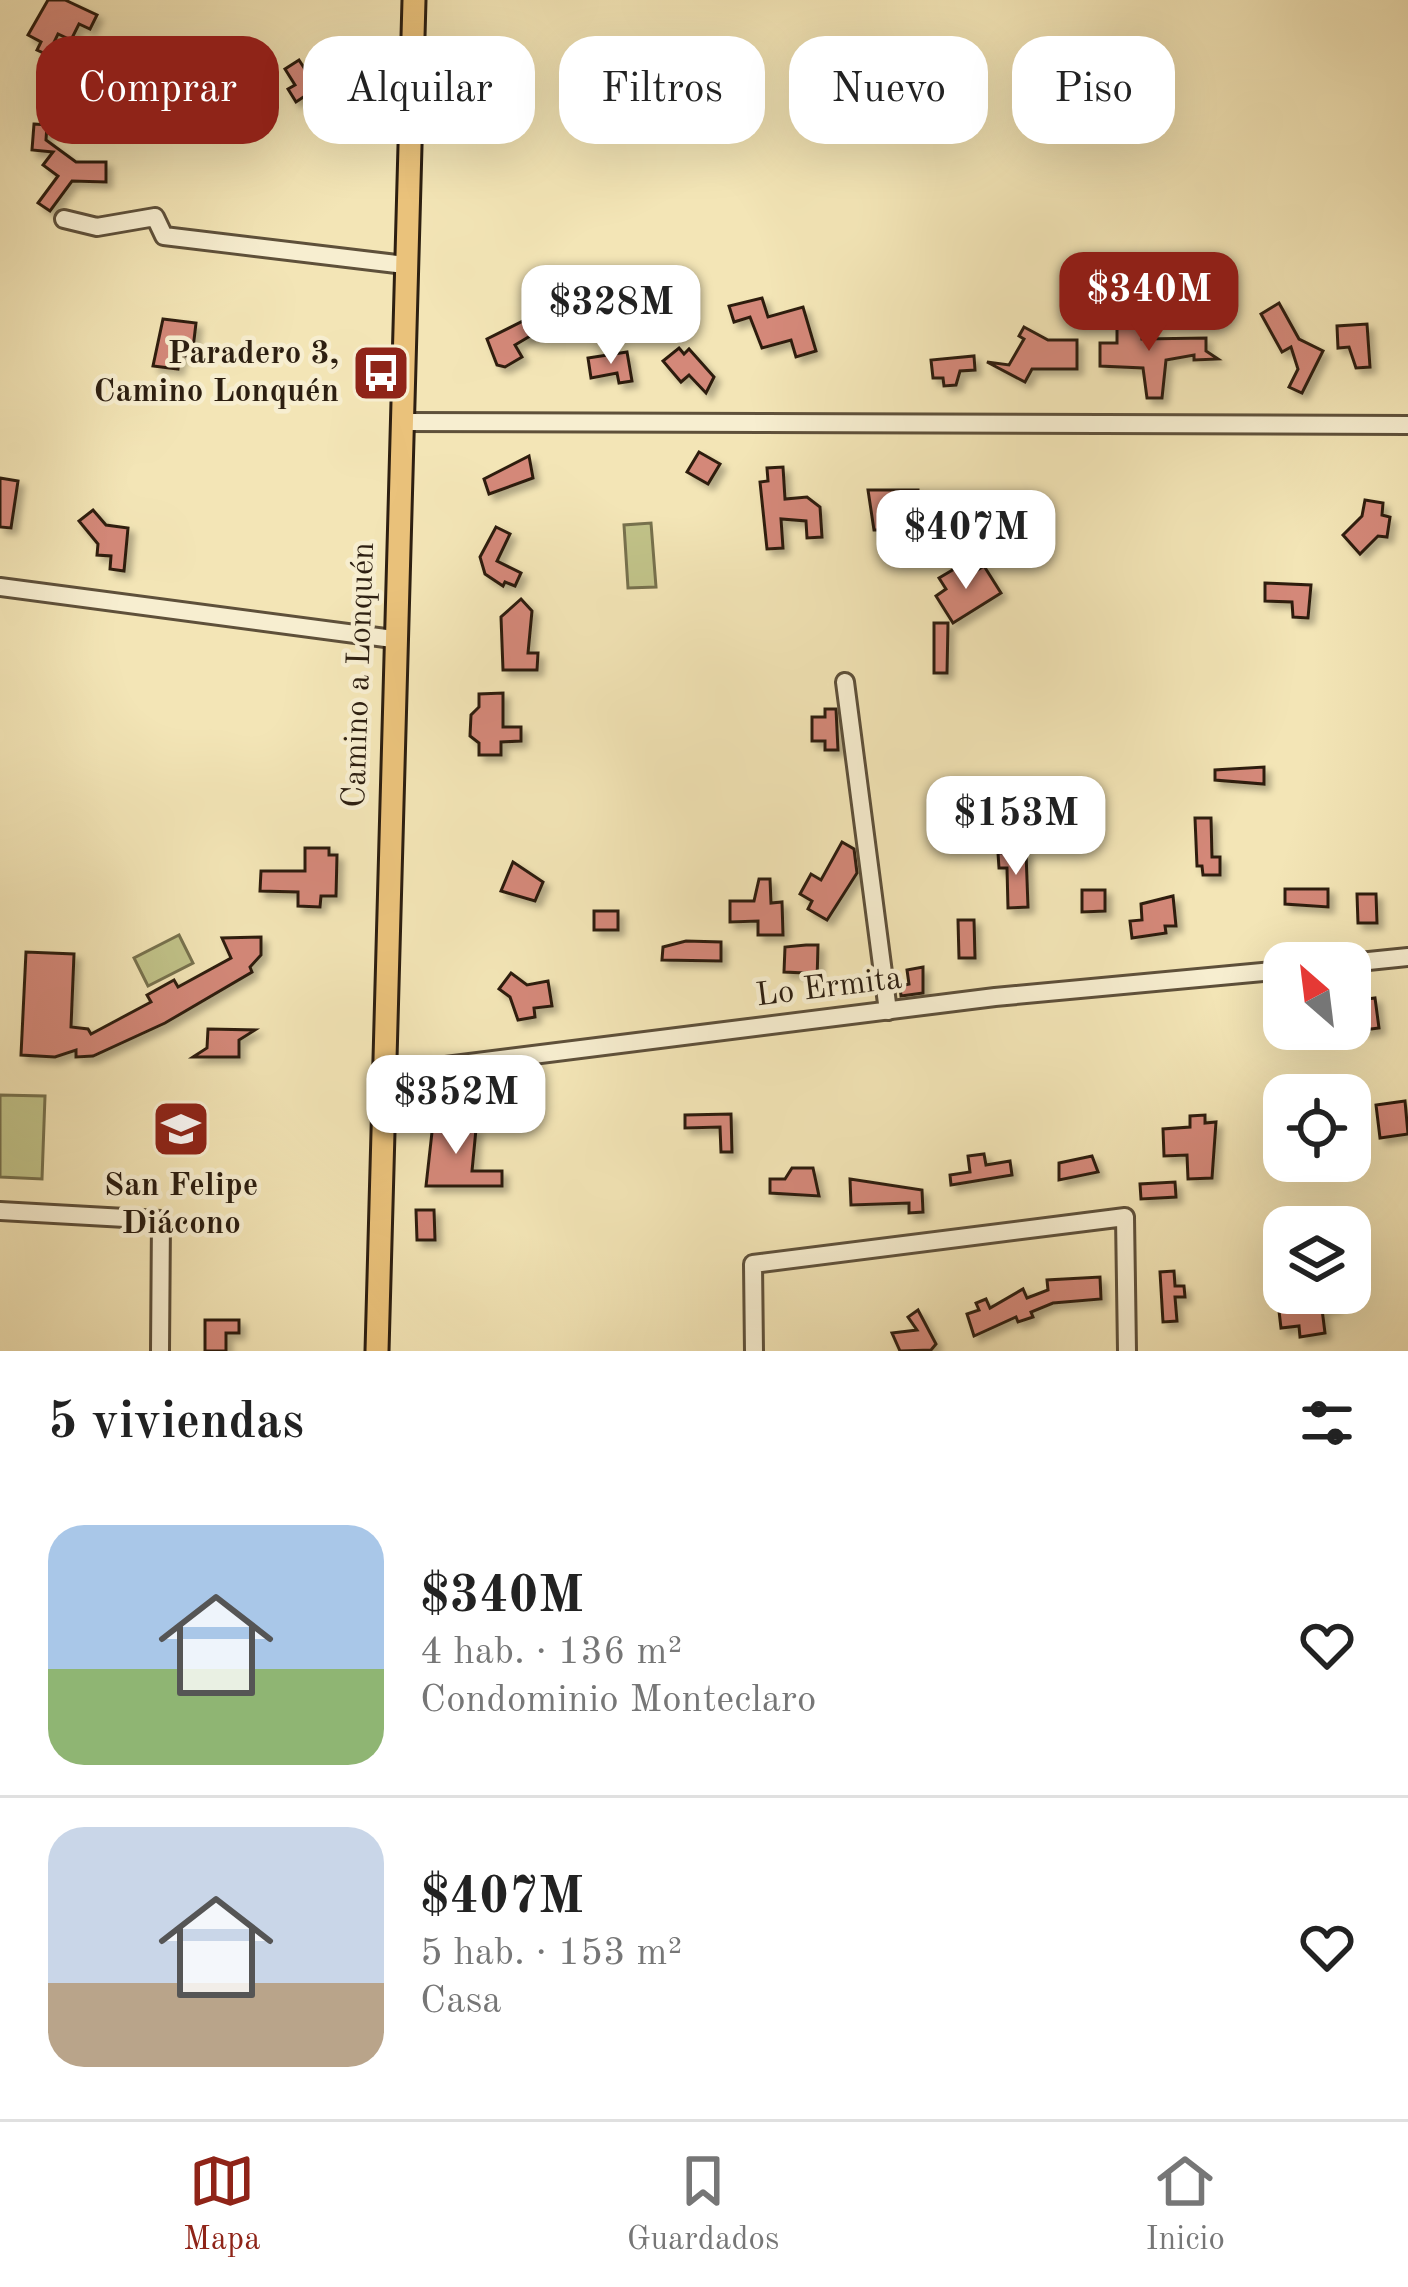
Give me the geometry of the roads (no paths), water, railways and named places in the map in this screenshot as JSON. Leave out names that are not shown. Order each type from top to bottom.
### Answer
[{"type":"main road","name":"Camino a Lonquén","points":[[377,1351],[413,0]]},
{"type":"street","points":[[64,219],[97,227],[146,215],[155,217],[164,236],[405,265]]},
{"type":"street","points":[[401,422],[1408,424]]},
{"type":"street","points":[[0,587],[394,639]]},
{"type":"street","points":[[845,682],[888,1011]]},
{"type":"street","points":[[1371,961],[1408,957]]},
{"type":"street","name":"Lo Ermita","points":[[382,1074],[888,1011],[1263,972]]},
{"type":"street","points":[[0,1211],[160,1220],[160,1351]]},
{"type":"street","points":[[754,1351],[753,1264],[1125,1217],[1127,1351]]},
{"type":"place","name":"Paradero 3, Camino Lonquén","points":[[381,373]]},
{"type":"place","name":"San Felipe Diácono","points":[[181,1129]]}]
